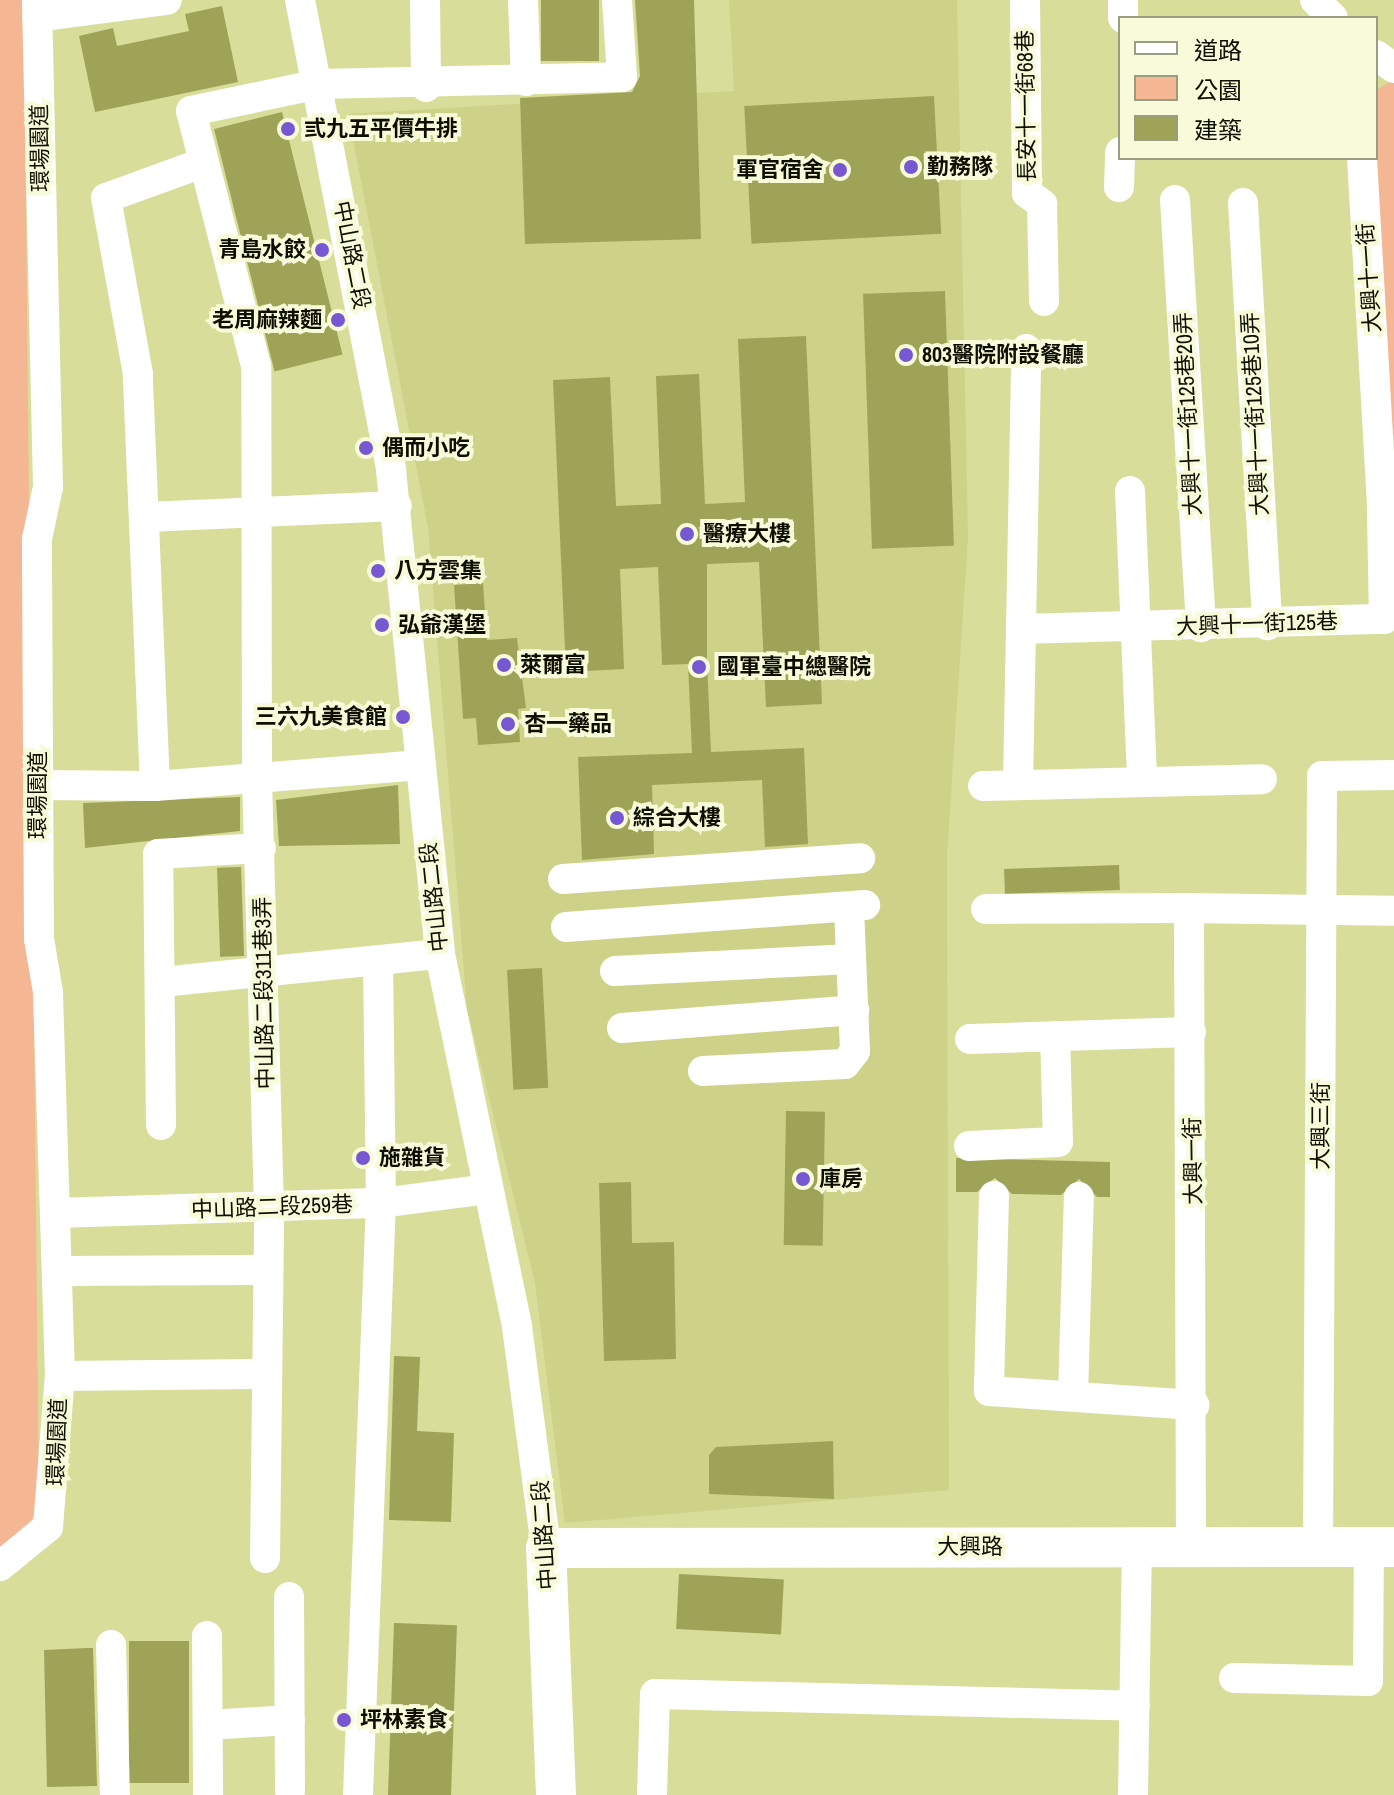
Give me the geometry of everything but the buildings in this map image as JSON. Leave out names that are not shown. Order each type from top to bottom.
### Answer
[{"type":"main road","name":"大興路","points":[[546,1548],[1382,1547]]},
{"type":"main road","name":"中山路二段","points":[[546,1548],[556,1795]]},
{"type":"street","points":[[37,8],[167,0]]},
{"type":"street","name":"中山路二段","points":[[302,0],[397,506],[440,954],[517,1327],[546,1548]]},
{"type":"street","points":[[425,0],[426,87]]},
{"type":"street","points":[[523,0],[526,81]]},
{"type":"street","points":[[319,84],[426,87],[622,77],[617,0]]},
{"type":"street","name":"長安十一街68巷","points":[[1025,0],[1027,193],[1042,204],[1044,301]]},
{"type":"street","points":[[1315,0],[1331,16]]},
{"type":"street","name":"環場園道","points":[[0,1566],[48,1527],[60,1376],[38,785],[37,539],[48,487],[37,8]]},
{"type":"street","name":"中山路二段311巷3弄","points":[[265,1558],[269,1208],[257,778],[256,366],[191,111],[319,84]]},
{"type":"street","points":[[1119,187],[1120,160]]},
{"type":"street","name":"大興十一街","points":[[1362,160],[1388,502]]},
{"type":"street","points":[[155,786],[138,374],[106,198],[202,163]]},
{"type":"street","name":"大興十一街125巷20弄","points":[[1175,200],[1201,627]]},
{"type":"street","name":"大興十一街125巷10弄","points":[[1243,203],[1267,625]]},
{"type":"street","points":[[1018,784],[1026,349]]},
{"type":"street","points":[[1130,491],[1142,782]]},
{"type":"street","name":"大興十一街125巷","points":[[1021,629],[1201,627],[1384,619],[1388,502]]},
{"type":"street","points":[[146,517],[397,506]]},
{"type":"street","points":[[38,785],[155,786],[421,765]]},
{"type":"street","name":"大興三街","points":[[1318,1547],[1322,776],[1394,775]]},
{"type":"street","points":[[983,786],[1262,779]]},
{"type":"street","points":[[161,1125],[162,982],[158,854],[261,848]]},
{"type":"street","points":[[563,879],[860,858]]},
{"type":"street","points":[[566,927],[857,906],[851,959],[855,1051],[845,1064],[703,1071]]},
{"type":"street","name":"大興一街","points":[[1189,908],[1195,1405],[1191,1548]]},
{"type":"street","points":[[986,909],[1394,911]]},
{"type":"street","points":[[162,982],[264,977],[378,965],[440,954]]},
{"type":"street","points":[[615,971],[851,959]]},
{"type":"street","points":[[358,1795],[363,1590],[381,1203],[378,965]]},
{"type":"street","points":[[622,1028],[854,1010]]},
{"type":"street","points":[[970,1039],[1191,1032]]},
{"type":"street","points":[[969,1146],[1058,1142],[1055,1036]]},
{"type":"street","name":"中山路二段259巷","points":[[56,1213],[381,1203],[487,1189]]},
{"type":"street","points":[[994,1196],[989,1391],[1195,1405]]},
{"type":"street","points":[[1073,1395],[1079,1197]]},
{"type":"street","points":[[57,1271],[268,1270]]},
{"type":"street","points":[[60,1376],[265,1374]]},
{"type":"street","points":[[1234,1678],[1368,1681],[1382,1547]]},
{"type":"street","points":[[1133,1795],[1137,1548]]},
{"type":"street","points":[[289,1597],[290,1791]]},
{"type":"street","points":[[207,1636],[208,1795]]},
{"type":"street","points":[[111,1645],[115,1795]]},
{"type":"street","points":[[652,1795],[655,1694],[1135,1706]]},
{"type":"street","points":[[208,1725],[290,1720]]},
{"type":"shaded area","name":"國軍臺中總醫院","points":[[729,0],[957,0],[968,537],[947,856],[949,1490],[565,1523],[535,1283],[467,1009],[428,528],[348,114],[734,91]]},
{"type":"green space","points":[[0,0],[24,0],[39,1512],[0,1552]]},
{"type":"green space","points":[[1394,80],[1394,435],[1383,425],[1376,160],[1378,89]]},
{"type":"place","name":"弎九五平價牛排","points":[[288,129]]},
{"type":"place","name":"勤務隊","points":[[911,167]]},
{"type":"place","name":"軍官宿舍","points":[[840,170]]},
{"type":"place","name":"青島水餃","points":[[322,250]]},
{"type":"place","name":"老周麻辣麵","points":[[338,320]]},
{"type":"place","name":"803醫院附設餐廳","points":[[906,355]]},
{"type":"place","name":"偶而小吃","points":[[366,448]]},
{"type":"place","name":"醫療大樓","points":[[687,534]]},
{"type":"place","name":"八方雲集","points":[[378,571]]},
{"type":"place","name":"弘爺漢堡","points":[[382,625]]},
{"type":"place","name":"萊爾富","points":[[504,665]]},
{"type":"place","name":"國軍臺中總醫院","points":[[699,667]]},
{"type":"place","name":"三六九美食館","points":[[403,717]]},
{"type":"place","name":"杏一藥品","points":[[508,724]]},
{"type":"place","name":"綜合大樓","points":[[617,818]]},
{"type":"place","name":"施雜貨","points":[[363,1158]]},
{"type":"place","name":"庫房","points":[[803,1179]]},
{"type":"place","name":"坪林素食","points":[[344,1720]]}]
